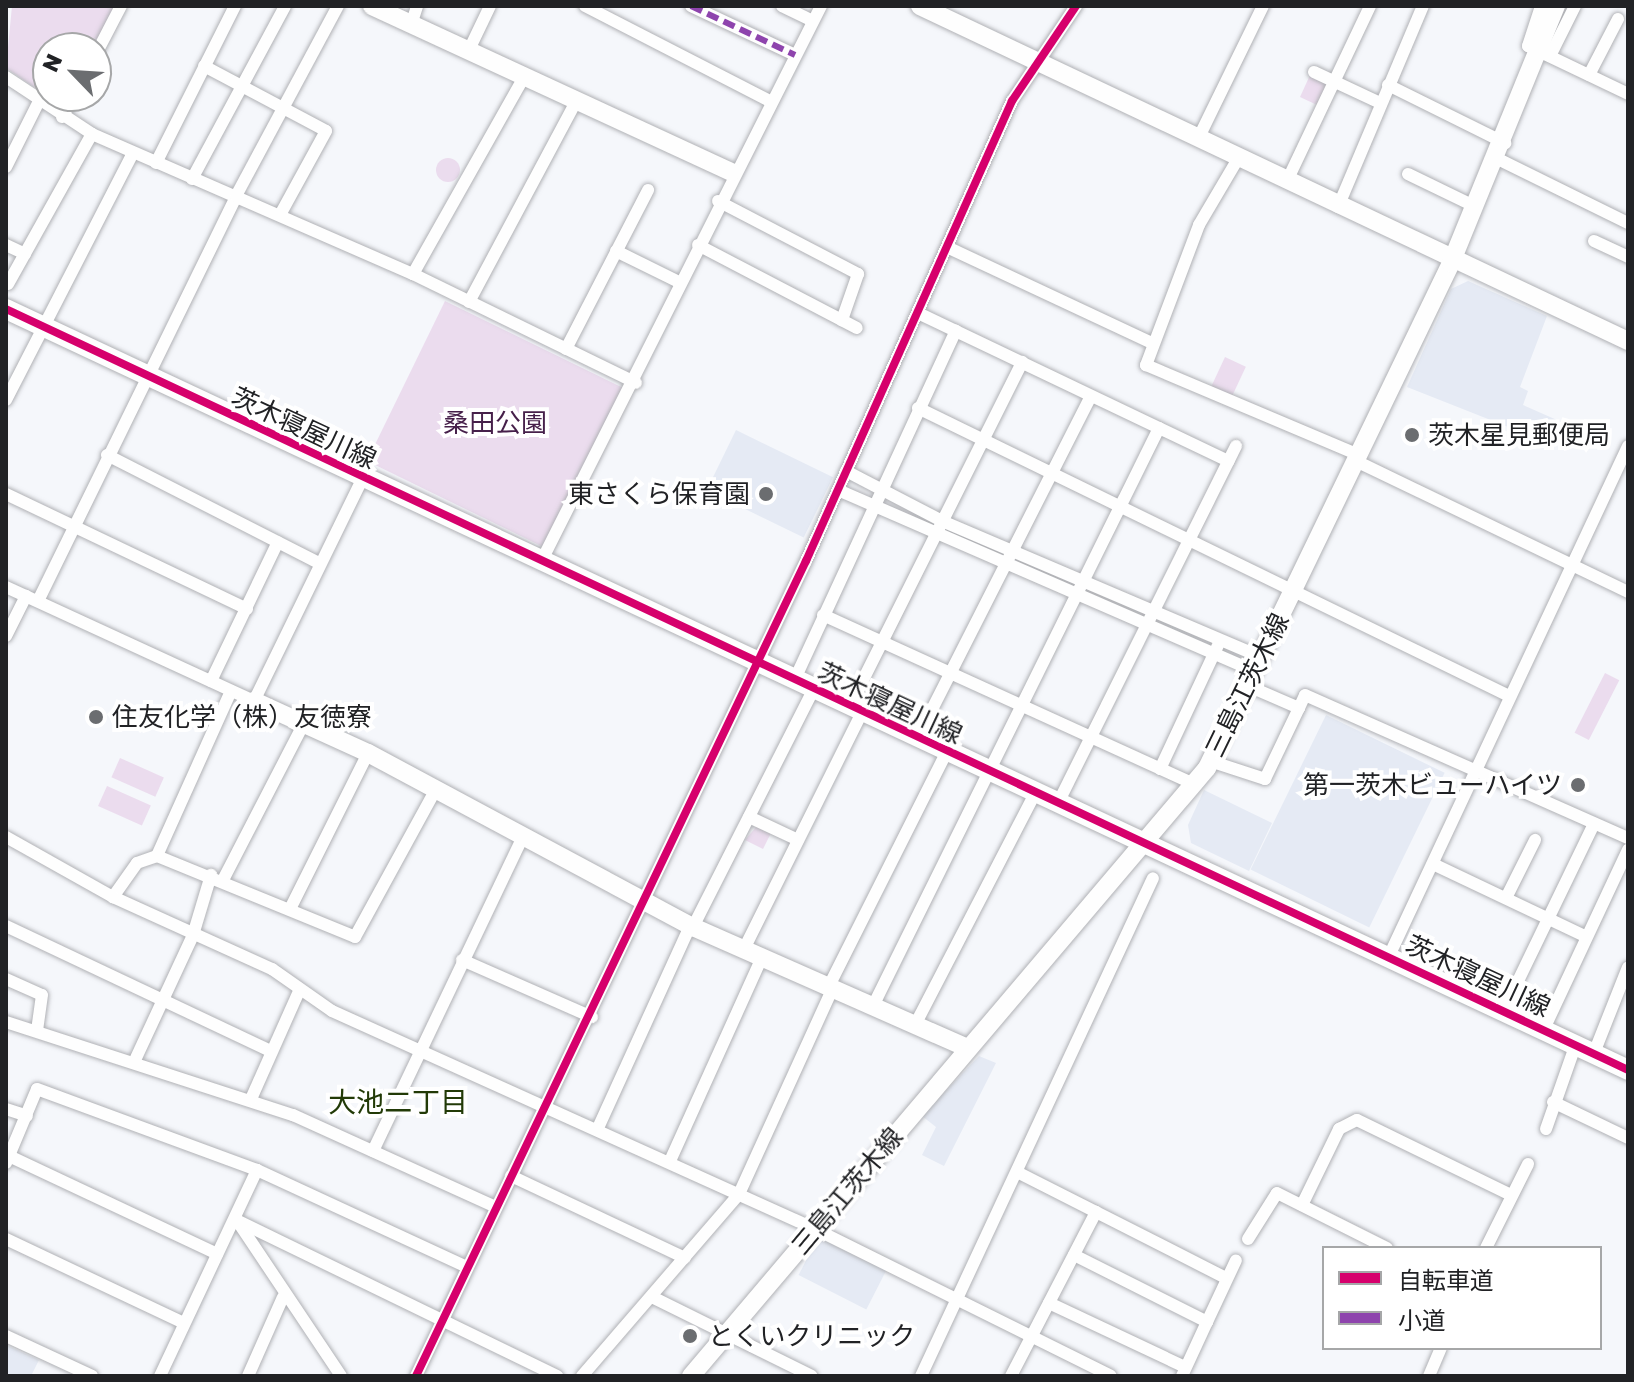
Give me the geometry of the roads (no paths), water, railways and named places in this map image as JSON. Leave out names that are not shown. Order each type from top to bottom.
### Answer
[{"type":"main road","name":"茨木寝屋川線","points":[[6,309],[1628,1070]]},
{"type":"street","points":[[107,32],[121,6]]},
{"type":"street","points":[[156,163],[235,6]]},
{"type":"street","points":[[192,179],[285,6]]},
{"type":"street","points":[[6,636],[32,598],[72,524],[236,196],[338,6]]},
{"type":"street","points":[[411,25],[417,6]]},
{"type":"street","points":[[468,52],[490,6]]},
{"type":"street","points":[[585,6],[770,101]]},
{"type":"street","points":[[691,6],[795,55]]},
{"type":"street","points":[[782,6],[813,21]]},
{"type":"street","points":[[541,562],[636,383],[731,172],[821,6]]},
{"type":"street","points":[[920,6],[1199,137],[1451,263],[1628,341]]},
{"type":"street","points":[[416,1376],[511,1176],[592,1017],[949,248],[1012,101],[1044,63],[1076,6]]},
{"type":"street","points":[[1199,137],[1263,6]]},
{"type":"street","points":[[1287,181],[1370,6]]},
{"type":"street","points":[[1338,207],[1378,102],[1423,6]]},
{"type":"street","points":[[1541,6],[1528,46],[1628,94]]},
{"type":"street","name":"三島江茨木線","points":[[691,1376],[967,1048],[1145,843],[1210,761],[1359,459],[1451,263],[1545,54],[1556,6]]},
{"type":"street","points":[[1545,54],[1575,6]]},
{"type":"street","points":[[376,7],[523,79],[731,172]]},
{"type":"street","points":[[1589,75],[1618,19]]},
{"type":"street","points":[[204,66],[326,131],[280,215]]},
{"type":"street","points":[[1314,72],[1378,102]]},
{"type":"street","points":[[6,77],[32,98]]},
{"type":"street","points":[[413,274],[523,79]]},
{"type":"street","points":[[1388,85],[1628,223]]},
{"type":"street","points":[[469,302],[576,102]]},
{"type":"street","points":[[6,167],[34,112]]},
{"type":"street","points":[[53,112],[133,153],[413,274],[636,383]]},
{"type":"street","points":[[62,117],[65,112]]},
{"type":"street","points":[[8,284],[92,134]]},
{"type":"street","points":[[6,400],[41,326],[133,153]]},
{"type":"street","points":[[1239,157],[1199,225],[1150,342],[1146,365],[1359,459],[1573,562],[1628,592]]},
{"type":"street","points":[[1408,174],[1476,207]]},
{"type":"street","points":[[566,349],[648,190]]},
{"type":"street","points":[[718,201],[858,274],[842,320]]},
{"type":"street","points":[[1594,241],[1628,257]]},
{"type":"street","points":[[6,245],[25,254]]},
{"type":"street","points":[[698,245],[857,328]]},
{"type":"street","points":[[949,248],[1150,342]]},
{"type":"street","points":[[616,251],[681,283]]},
{"type":"street","points":[[918,313],[1228,461]]},
{"type":"street","points":[[598,1128],[692,926],[749,817],[804,685],[823,615],[871,506],[956,331]]},
{"type":"street","points":[[744,949],[798,840],[856,709],[882,641],[1022,362]]},
{"type":"street","points":[[918,737],[1091,396]]},
{"type":"street","points":[[918,408],[1295,588],[1507,695]]},
{"type":"street","points":[[873,1006],[1159,428]]},
{"type":"street","points":[[1058,803],[1236,446]]},
{"type":"street","points":[[1389,956],[1507,695],[1628,446]]},
{"type":"street","points":[[107,455],[319,563]]},
{"type":"street","points":[[846,471],[942,521],[1155,608],[1221,639],[1299,708]]},
{"type":"street","points":[[254,701],[363,478]]},
{"type":"street","points":[[838,490],[935,536],[1077,592],[1255,671]]},
{"type":"street","points":[[6,494],[247,609]]},
{"type":"street","points":[[211,681],[278,542]]},
{"type":"street","points":[[6,587],[368,753],[692,926],[967,1048]]},
{"type":"street","points":[[823,615],[1193,784]]},
{"type":"street","points":[[1160,769],[1221,639]]},
{"type":"street","points":[[157,856],[231,691]]},
{"type":"street","points":[[1210,761],[1265,779],[1305,695],[1628,838]]},
{"type":"street","points":[[136,1058],[163,1004],[217,878],[304,723]]},
{"type":"street","points":[[582,1376],[739,1194],[831,987],[947,751]]},
{"type":"street","points":[[290,909],[368,753]]},
{"type":"street","points":[[113,897],[137,863],[157,856],[355,937],[435,791]]},
{"type":"street","points":[[915,1025],[1036,792]]},
{"type":"street","points":[[749,817],[798,840]]},
{"type":"street","points":[[1504,1010],[1594,824]]},
{"type":"street","points":[[6,837],[113,897],[418,1048],[815,1229],[1111,1376]]},
{"type":"street","points":[[373,1151],[418,1048],[523,837]]},
{"type":"street","points":[[1506,898],[1535,840]]},
{"type":"street","points":[[1544,1029],[1627,854]]},
{"type":"street","points":[[1433,864],[1587,937]]},
{"type":"street","points":[[921,1376],[1019,1173],[1153,878]]},
{"type":"street","points":[[6,926],[163,1004],[270,1051]]},
{"type":"street","points":[[670,1161],[762,957]]},
{"type":"street","points":[[462,960],[592,1017]]},
{"type":"street","points":[[1546,1129],[1553,1102],[1628,967]]},
{"type":"street","points":[[6,979],[42,995],[37,1029]]},
{"type":"street","points":[[251,1099],[300,989]]},
{"type":"street","points":[[6,1022],[136,1058],[251,1099],[496,1207]]},
{"type":"street","points":[[217,1254],[8,1159],[37,1089],[257,1170],[467,1267]]},
{"type":"street","points":[[1553,1102],[1628,1138]]},
{"type":"street","points":[[6,1109],[27,1116]]},
{"type":"street","points":[[1302,1205],[1339,1129],[1357,1120],[1511,1195]]},
{"type":"street","points":[[1487,1246],[1528,1164]]},
{"type":"street","points":[[160,1376],[217,1254],[238,1221],[257,1170]]},
{"type":"street","points":[[1019,1173],[1224,1277]]},
{"type":"street","points":[[511,1176],[685,1258]]},
{"type":"street","points":[[1248,1239],[1277,1193],[1383,1246]]},
{"type":"street","points":[[1011,1376],[1096,1212]]},
{"type":"street","points":[[238,1221],[283,1297],[338,1375]]},
{"type":"street","points":[[238,1221],[557,1376]]},
{"type":"street","points":[[6,1239],[184,1323]]},
{"type":"street","points":[[1074,1255],[1207,1322]]},
{"type":"street","points":[[1049,1303],[1183,1372],[1224,1277],[1236,1260]]},
{"type":"street","points":[[248,1376],[283,1297]]},
{"type":"street","points":[[652,1297],[812,1376]]},
{"type":"street","points":[[6,1336],[92,1376]]},
{"type":"street","points":[[1429,1376],[1440,1350]]},
{"type":"place","name":"茨木星見郵便局","points":[[1412,435]]},
{"type":"place","name":"東さくら保育園","points":[[766,494]]},
{"type":"place","name":"住友化学（株）友徳寮","points":[[96,717]]},
{"type":"place","name":"第一茨木ビューハイツ","points":[[1578,785]]},
{"type":"place","name":"とくいクリニック","points":[[690,1336]]},
{"type":"district","name":"大池二丁目","points":[[398,1102]]},
{"type":"park label","name":"桑田公園","points":[[495,423]]}]
